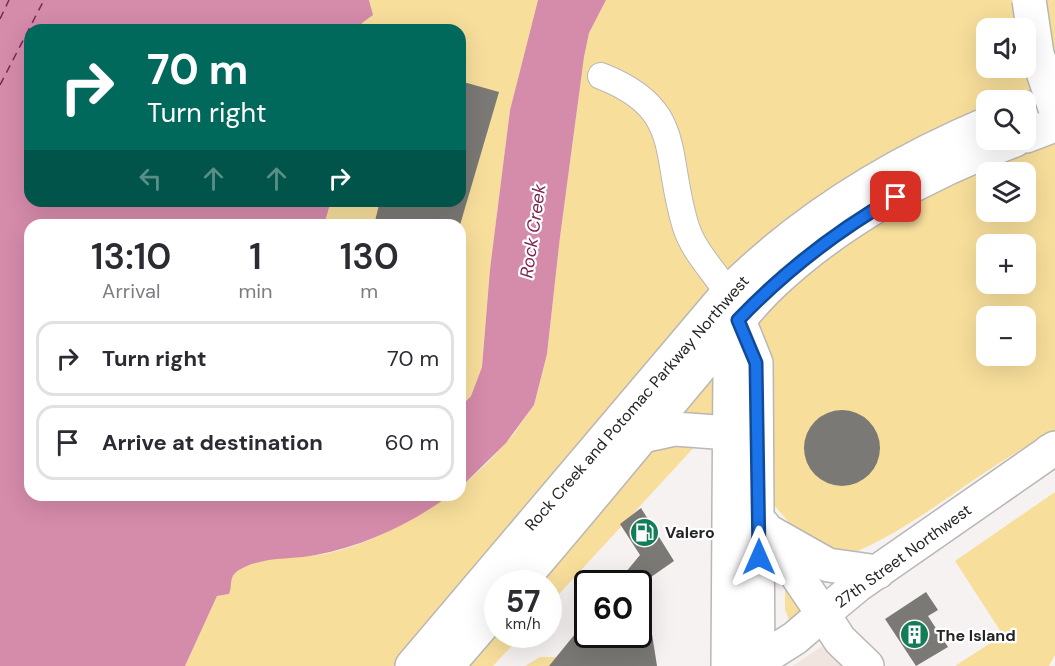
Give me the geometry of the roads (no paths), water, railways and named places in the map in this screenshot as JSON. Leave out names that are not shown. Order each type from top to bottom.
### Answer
[{"type":"main road","points":[[1029,0],[1037,54],[1036,112]]},
{"type":"main road","name":"Rock Creek and Potomac Parkway Northwest","points":[[531,570],[642,436],[770,252],[842,200],[922,152],[976,128]]},
{"type":"main road","name":"Rock Creek and Potomac Parkway Northwest","points":[[412,666],[733,307],[786,273],[866,214],[957,164],[991,150]]},
{"type":"main road","points":[[733,307],[729,475],[749,665]]},
{"type":"main road","points":[[733,307],[756,363],[763,524],[749,665]]},
{"type":"main road","points":[[642,436],[675,429],[729,433]]},
{"type":"main road","name":"27th Street Northwest","points":[[749,665],[795,638],[878,572],[1053,450]]},
{"type":"main road","points":[[729,475],[840,640],[867,666]]},
{"type":"main road","points":[[763,524],[828,565],[878,572],[862,596],[855,615],[855,635],[867,666]]},
{"type":"main road","points":[[447,666],[484,623]]},
{"type":"street","points":[[601,76],[637,92],[650,104],[660,120],[669,145],[683,214],[692,241],[733,307]]},
{"type":"water","points":[[0,0],[369,0],[373,15],[362,24],[24,24],[24,207],[329,207],[326,219],[24,219],[24,501],[442,501],[403,524],[352,546],[306,557],[258,562],[239,570],[232,578],[229,594],[217,596],[185,666],[0,666]]},
{"type":"water","name":"Rock Creek","points":[[538,0],[606,0],[589,33],[584,57],[547,354],[534,405],[506,443],[466,482],[466,401],[471,396],[482,367],[490,269],[510,110]]},
{"type":"place","name":"Valero","points":[[644,532]]},
{"type":"place","name":"The Island","points":[[915,635]]}]
